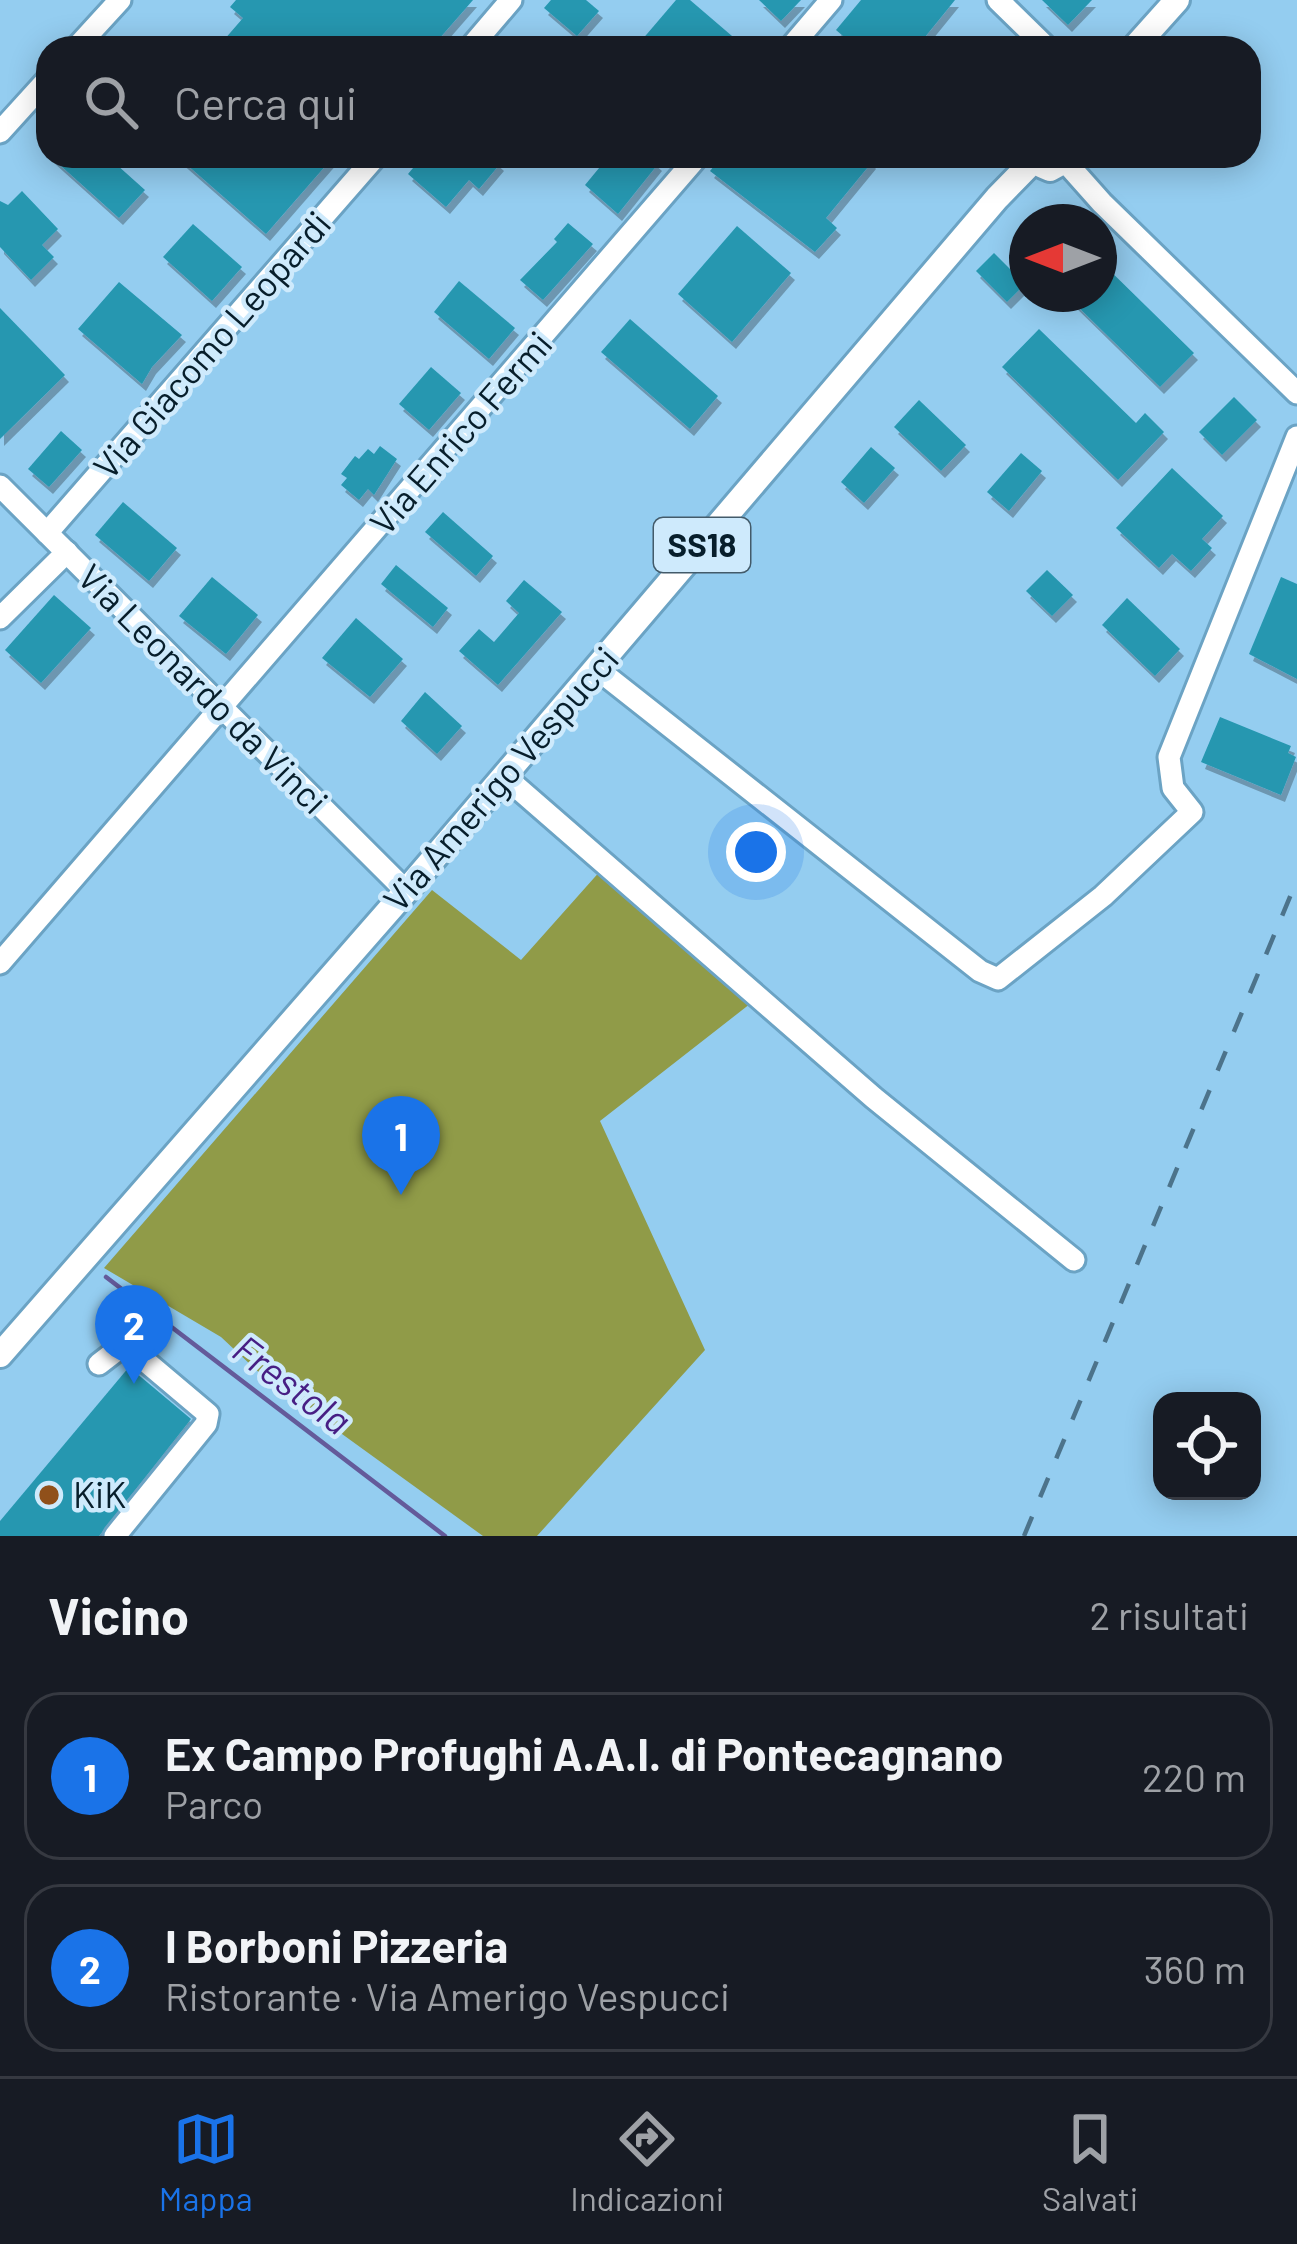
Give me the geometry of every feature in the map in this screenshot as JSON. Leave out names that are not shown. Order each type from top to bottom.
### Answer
[{"type":"main road","points":[[1144,36],[1177,0]]},
{"type":"main road","name":"Via Amerigo Vespucci","points":[[0,1355],[406,891],[997,198],[1040,168]]},
{"type":"street","points":[[87,36],[120,0]]},
{"type":"street","points":[[480,36],[511,0]]},
{"type":"street","points":[[800,36],[831,0]]},
{"type":"street","points":[[998,0],[1035,36]]},
{"type":"street","points":[[0,132],[36,92]]},
{"type":"street","name":"Via Giacomo Leopardi","points":[[47,533],[366,168]]},
{"type":"street","name":"Via Enrico Fermi","points":[[0,963],[688,168]]},
{"type":"street","name":"Via Amerigo Vespucci","points":[[1063,168],[1297,392]]},
{"type":"street","points":[[596,668],[980,971],[998,979],[1103,896],[1192,812],[1168,774],[1169,757],[1297,437]]},
{"type":"street","name":"Via Leonardo da Vinci","points":[[0,486],[406,891]]},
{"type":"street","points":[[0,618],[67,553]]},
{"type":"street","points":[[504,776],[874,1098],[1074,1260]]},
{"type":"street","points":[[99,1364],[125,1344],[208,1414],[206,1424],[116,1536]]},
{"type":"green space","points":[[602,869],[755,1000],[600,1121],[705,1350],[537,1536],[483,1536],[266,1379],[221,1337],[104,1268],[432,890],[521,960]]},
{"type":"building","points":[[236,0],[473,0],[442,36],[227,36],[243,18],[230,7]]},
{"type":"building","points":[[551,0],[586,0],[599,11],[577,36],[544,8]]},
{"type":"building","points":[[676,0],[690,0],[732,36],[645,36]]},
{"type":"building","points":[[759,0],[801,0],[781,21]]},
{"type":"building","points":[[861,0],[955,0],[926,36],[843,36],[836,30]]},
{"type":"building","points":[[1042,0],[1092,0],[1068,25]]},
{"type":"building","points":[[63,168],[120,168],[145,190],[119,218]]},
{"type":"building","points":[[191,168],[324,168],[266,234]]},
{"type":"building","points":[[413,168],[497,168],[479,189],[469,180],[446,207],[408,174]]},
{"type":"building","points":[[599,168],[655,168],[618,214],[585,185]]},
{"type":"building","points":[[867,168],[826,218],[837,228],[815,252],[710,171]]},
{"type":"building","points":[[22,191],[58,229],[42,245],[54,257],[31,280],[0,247],[0,201],[8,205]]},
{"type":"building","points":[[568,223],[593,244],[543,300],[520,280],[557,242],[554,239]]},
{"type":"building","points":[[193,224],[242,267],[212,301],[163,257]]},
{"type":"building","points":[[737,226],[791,273],[732,342],[678,294]]},
{"type":"building","points":[[994,253],[1009,268],[1009,300],[1007,302],[976,271]]},
{"type":"building","points":[[1117,278],[1194,353],[1160,387],[1083,312],[1117,312]]},
{"type":"building","points":[[459,281],[515,328],[489,359],[434,312]]},
{"type":"building","points":[[119,282],[182,335],[142,384],[78,329]]},
{"type":"building","points":[[0,308],[65,375],[0,439]]},
{"type":"building","points":[[630,319],[718,396],[690,429],[601,352]]},
{"type":"building","points":[[1039,329],[1136,423],[1145,413],[1164,432],[1118,480],[1002,367]]},
{"type":"building","points":[[431,367],[461,393],[429,430],[399,404]]},
{"type":"building","points":[[1234,397],[1257,420],[1222,455],[1199,432]]},
{"type":"building","points":[[919,400],[966,445],[941,471],[894,427]]},
{"type":"building","points":[[61,431],[82,450],[49,487],[28,469]]},
{"type":"building","points":[[380,446],[397,459],[374,495],[368,489],[359,500],[341,485],[347,478],[341,474],[355,456],[359,459],[368,449],[374,454]]},
{"type":"building","points":[[871,447],[895,468],[864,503],[841,482]]},
{"type":"building","points":[[1021,453],[1042,471],[1009,511],[987,492]]},
{"type":"building","points":[[1172,468],[1223,516],[1202,539],[1212,548],[1191,571],[1172,554],[1159,568],[1116,528]]},
{"type":"building","points":[[123,502],[177,548],[149,581],[95,535]]},
{"type":"building","points":[[443,512],[493,556],[476,576],[425,532]]},
{"type":"building","points":[[396,565],[448,608],[433,627],[381,584]]},
{"type":"building","points":[[1047,570],[1073,595],[1052,616],[1026,591]]},
{"type":"building","points":[[212,577],[258,615],[226,654],[179,616]]},
{"type":"building","points":[[1281,577],[1297,584],[1297,679],[1249,654]]},
{"type":"building","points":[[524,580],[562,612],[498,685],[459,651],[479,629],[494,642],[519,613],[506,601]]},
{"type":"building","points":[[54,595],[91,628],[41,683],[5,650]]},
{"type":"building","points":[[1127,598],[1180,649],[1155,676],[1102,625]]},
{"type":"building","points":[[356,618],[403,659],[370,697],[322,658]]},
{"type":"building","points":[[425,692],[462,726],[437,754],[401,721]]},
{"type":"building","points":[[1220,717],[1291,746],[1288,753],[1296,757],[1281,795],[1201,762]]},
{"type":"building","points":[[129,1367],[191,1419],[99,1536],[0,1536],[0,1521]]},
{"type":"waterway","name":"Frestola","points":[[106,1277],[445,1536]]},
{"type":"railway","points":[[1024,1536],[1297,880]]},
{"type":"place","name":"Ex Campo Profughi A.A.I. di Pontecagnano","points":[[401,1195]]},
{"type":"place","name":"I Borboni Pizzeria","points":[[134,1384]]},
{"type":"place","name":"KiK","points":[[49,1495]]}]
